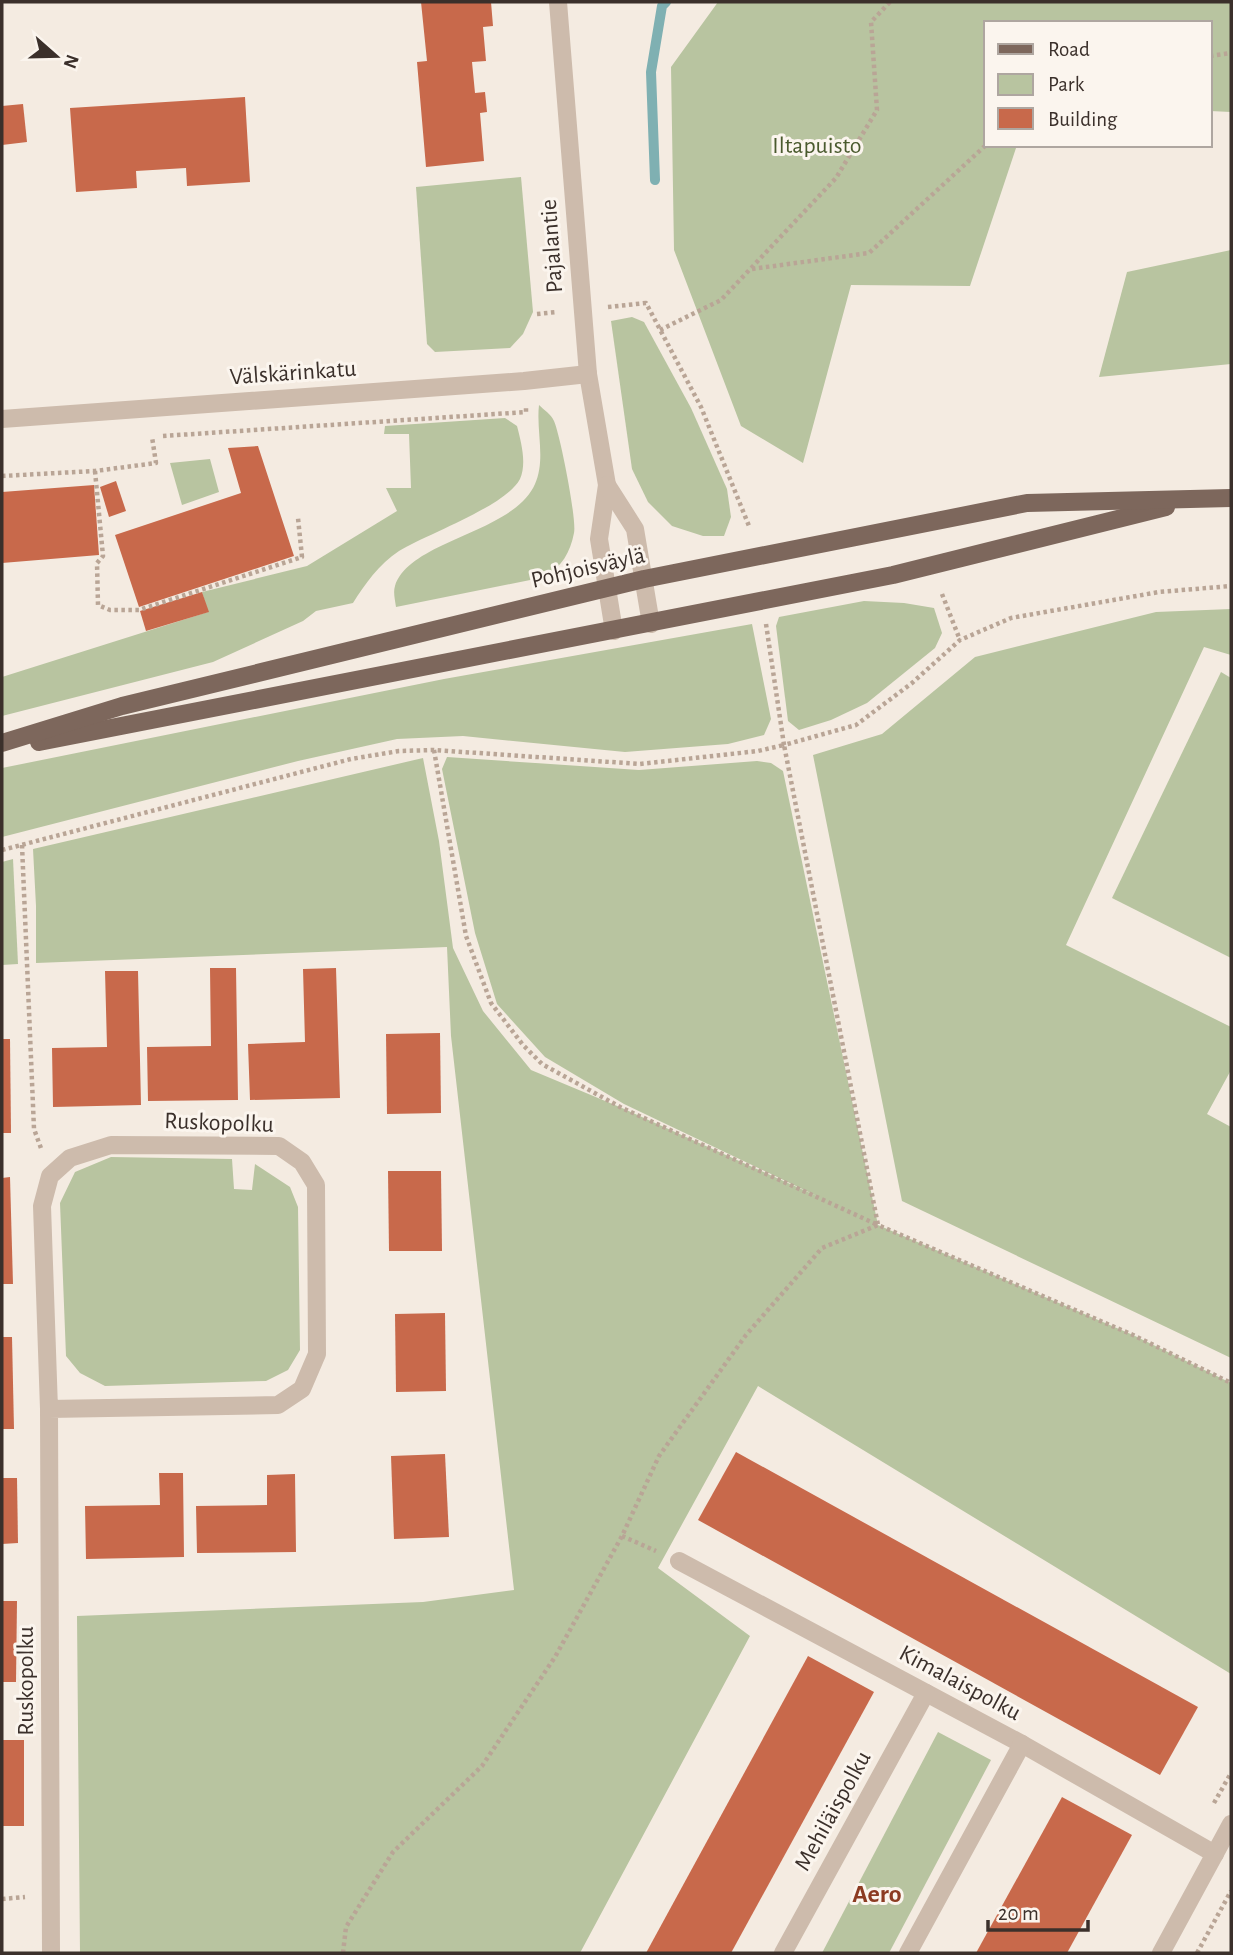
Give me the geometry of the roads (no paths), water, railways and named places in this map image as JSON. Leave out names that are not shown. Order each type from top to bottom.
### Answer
[{"type":"main road","name":"Pohjoisväylä","points":[[2,743],[122,706],[644,579],[1027,503],[1231,498]]},
{"type":"main road","name":"Pohjoisväylä","points":[[2,749],[893,575],[1197,499]]},
{"type":"street","name":"Pajalantie","points":[[558,2],[588,374],[607,485],[599,539],[614,631]]},
{"type":"street","name":"Välskärinkatu","points":[[2,419],[588,374]]},
{"type":"street","name":"Pajalantie","points":[[607,485],[635,529],[651,624]]},
{"type":"street","name":"Ruskopolku","points":[[49,1409],[278,1405],[302,1388],[317,1354],[316,1185],[302,1162],[279,1146],[111,1145],[69,1158],[50,1176],[42,1206],[49,1409],[51,1953]]},
{"type":"street","name":"Kimalaispolku","points":[[679,1561],[1022,1744],[1215,1853]]},
{"type":"street","name":"Mehiläispolku","points":[[783,1953],[926,1693]]},
{"type":"street","points":[[908,1953],[1022,1744]]},
{"type":"street","points":[[1161,1953],[1231,1824]]},
{"type":"waterway","points":[[655,180],[651,72],[662,6],[666,2]]},
{"type":"district","name":"Aero","points":[[877,1894]]},
{"type":"park label","name":"Iltapuisto","points":[[817,146]]}]
